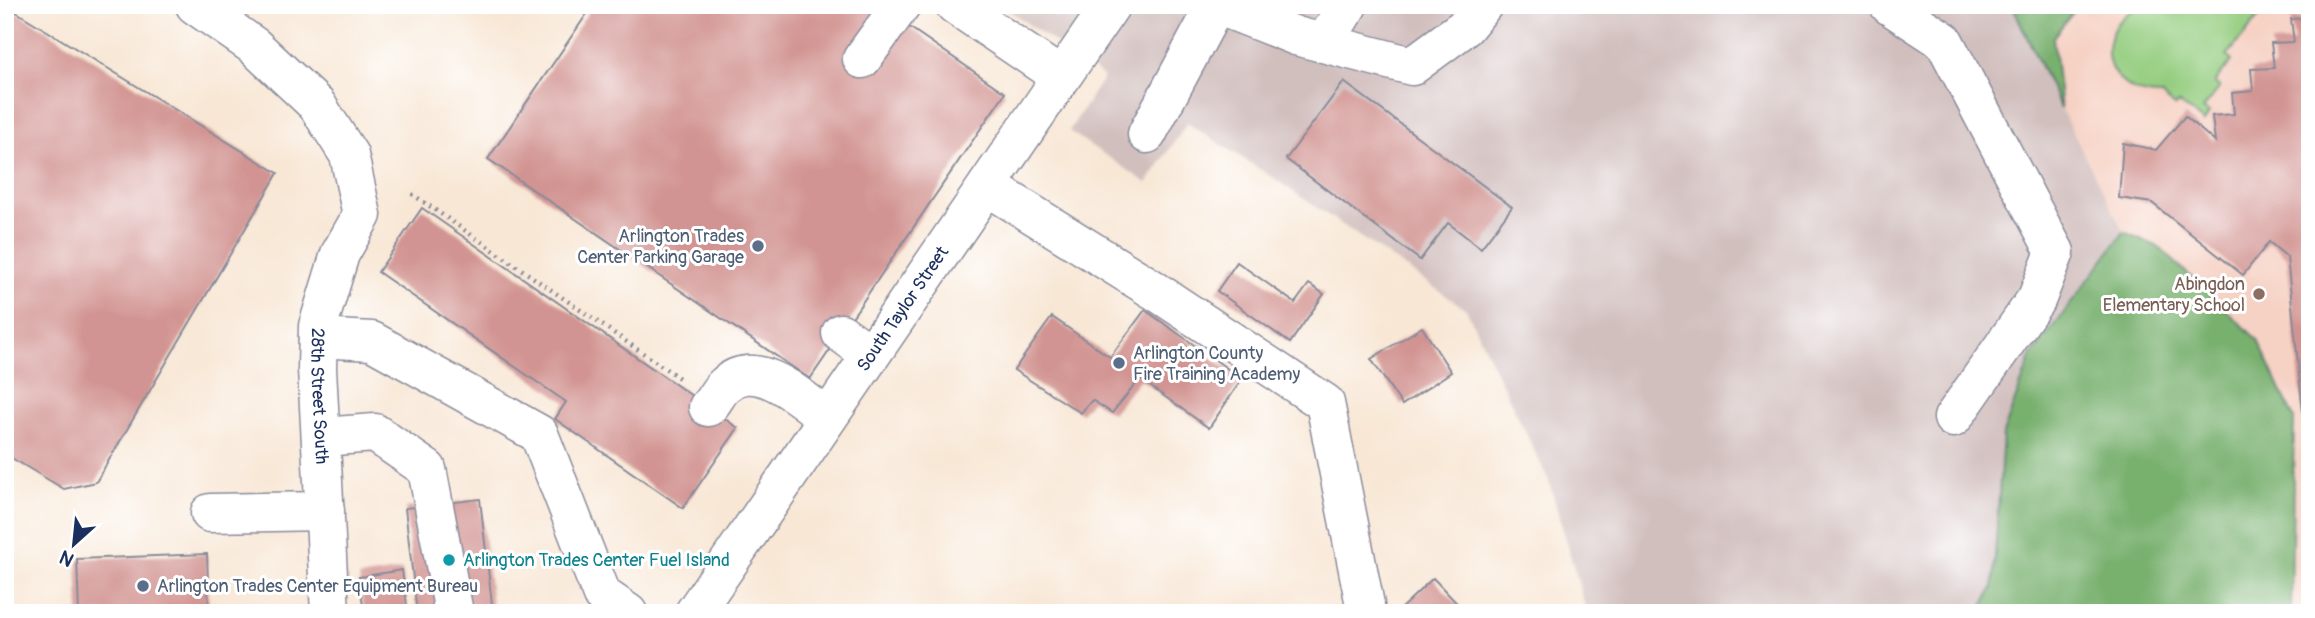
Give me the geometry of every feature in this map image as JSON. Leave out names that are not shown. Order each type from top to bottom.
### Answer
[{"type":"street","name":"28th Street South","points":[[195,5],[254,46],[317,105],[349,155],[362,215],[340,254],[318,326],[317,369],[330,613]]},
{"type":"street","points":[[862,59],[901,5]]},
{"type":"street","points":[[955,5],[1061,77]]},
{"type":"street","name":"South Taylor Street","points":[[694,613],[827,418],[855,344],[987,186],[1111,5]]},
{"type":"street","points":[[1147,134],[1217,5],[1296,36],[1412,66],[1465,27],[1483,5]]},
{"type":"street","points":[[1324,43],[1348,5]]},
{"type":"street","points":[[1889,5],[1944,41],[2055,252],[2037,298],[1953,418]]},
{"type":"street","points":[[987,186],[1154,290],[1325,403],[1364,605]]},
{"type":"street","points":[[318,338],[372,341],[539,434],[602,594],[628,613]]},
{"type":"street","points":[[711,404],[726,384],[746,374],[772,379],[827,418]]},
{"type":"street","points":[[321,437],[374,433],[427,469],[454,613]]},
{"type":"street","points":[[211,513],[325,511]]},
{"type":"path","points":[[412,194],[711,404]]},
{"type":"shaded area","points":[[1001,5],[2012,5],[2124,232],[2031,357],[2003,434],[1993,588],[1979,613],[1587,613],[1549,481],[1466,309],[1269,175],[1187,123],[1147,183],[1069,131],[1104,77]]},
{"type":"shaded area","name":"Abingdon Elementary School","points":[[2079,5],[2310,5],[2310,613],[2291,613],[2293,419],[2258,340],[2159,247],[2124,232],[2061,109],[2053,37]]},
{"type":"green space","points":[[2012,5],[2079,5],[2053,37],[2061,109]]},
{"type":"green space","points":[[2136,5],[2268,5],[2227,56],[2232,61],[2214,83],[2220,87],[2203,109],[2209,113],[2204,122],[2179,103],[2175,107],[2161,95],[2134,90],[2115,75],[2108,52],[2110,39],[2118,22],[2137,7]]},
{"type":"green space","points":[[2124,232],[2159,247],[2258,340],[2294,419],[2291,613],[1979,613],[1993,588],[2003,434],[2031,357]]},
{"type":"building","points":[[5,5],[278,173],[96,482],[64,489],[5,454]]},
{"type":"building","name":"Arlington Trades Center Parking Garage","points":[[593,5],[877,5],[1005,93],[810,379],[488,159]]},
{"type":"building","points":[[2310,18],[2308,461],[2287,257],[2269,242],[2243,275],[2152,203],[2119,198],[2123,143],[2156,150],[2185,116],[2215,142],[2212,116],[2234,114],[2232,93],[2253,91],[2251,69],[2274,68],[2271,43],[2294,42],[2291,19]]},
{"type":"building","points":[[1344,82],[1512,207],[1481,248],[1448,223],[1420,260],[1286,159]]},
{"type":"building","points":[[422,208],[738,428],[683,508],[555,419],[566,402],[378,272]]},
{"type":"building","points":[[1237,262],[1295,303],[1309,284],[1324,294],[1290,343],[1217,291]]},
{"type":"building","name":"Arlington County Fire Training Academy","points":[[1145,310],[1242,379],[1209,428],[1140,379],[1112,413],[1092,400],[1081,413],[1014,370],[1052,317],[1110,357]]},
{"type":"building","points":[[1422,327],[1451,372],[1402,405],[1371,359]]},
{"type":"building","name":"Arlington Trades Center Fuel Island","points":[[480,499],[493,613],[417,613],[405,508]]},
{"type":"building","name":"Arlington Trades Center Equipment Bureau","points":[[207,554],[209,613],[79,613],[77,559]]},
{"type":"building","points":[[402,570],[408,613],[364,613],[359,577]]},
{"type":"building","points":[[1433,578],[1466,613],[1396,613]]},
{"type":"place","name":"Arlington Trades Center Parking Garage","points":[[758,246]]},
{"type":"place","name":"Abingdon Elementary School","points":[[2259,294]]},
{"type":"place","name":"Arlington County Fire Training Academy","points":[[1119,363]]},
{"type":"place","name":"Arlington Trades Center Fuel Island","points":[[449,560]]},
{"type":"place","name":"Arlington Trades Center Equipment Bureau","points":[[143,586]]}]
